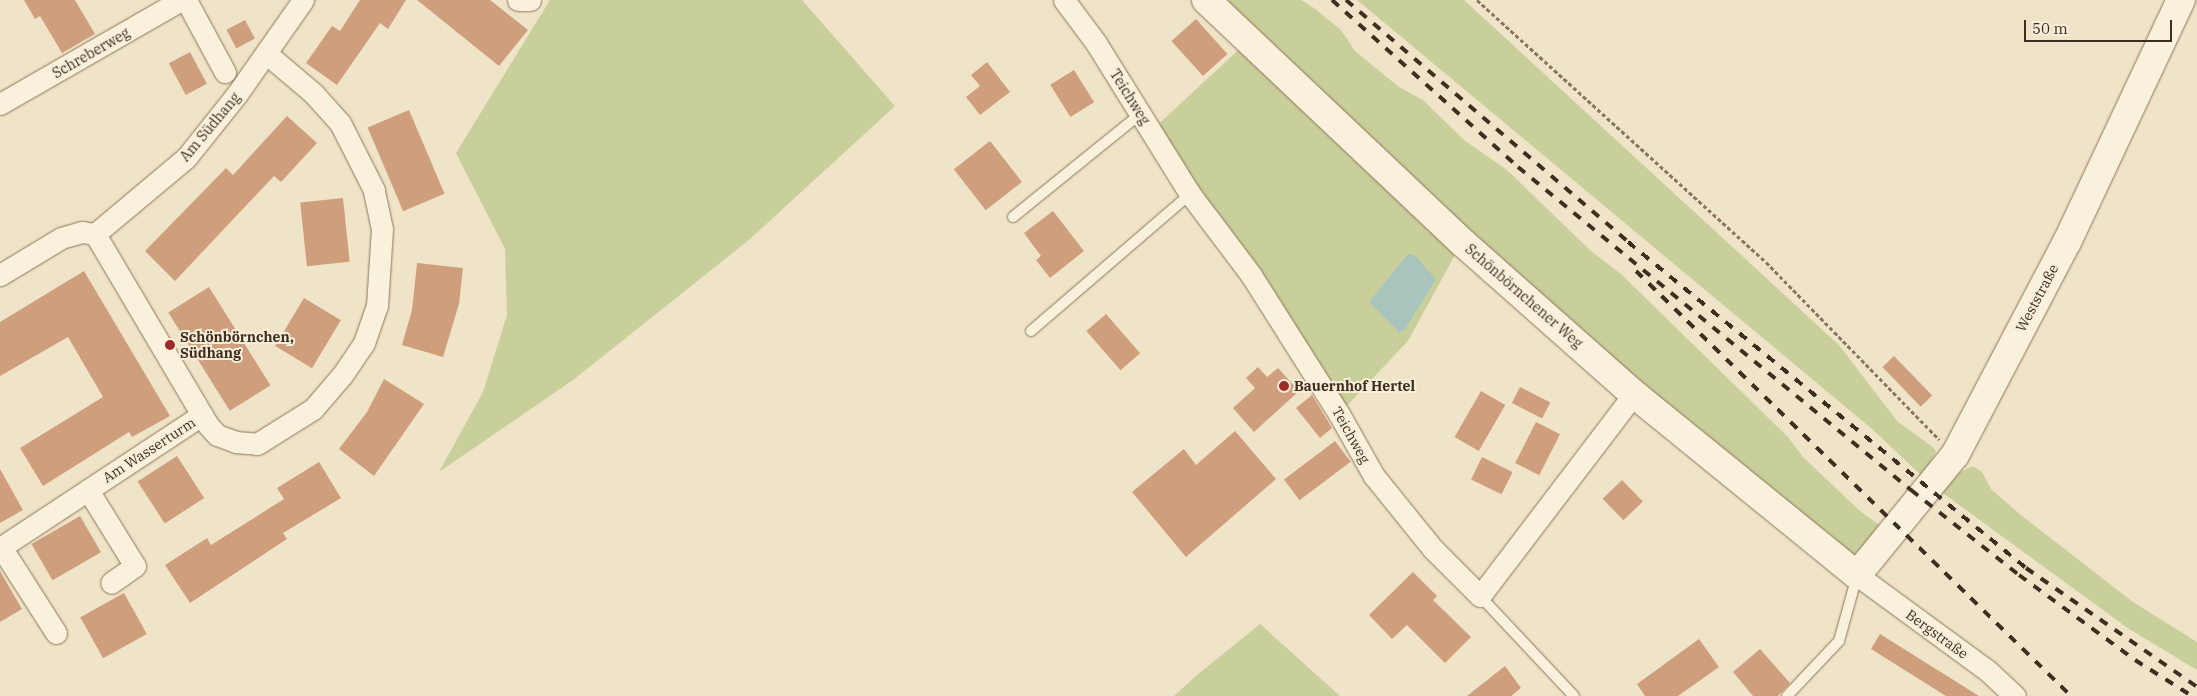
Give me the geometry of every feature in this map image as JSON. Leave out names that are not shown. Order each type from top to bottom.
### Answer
[{"type":"street","name":"Schreberweg","points":[[0,104],[181,0]]},
{"type":"street","points":[[186,0],[225,72]]},
{"type":"street","name":"Am Südhang","points":[[95,234],[186,158],[267,54],[303,0]]},
{"type":"street","points":[[518,0],[530,0]]},
{"type":"street","name":"Teichweg","points":[[1064,0],[1096,43],[1190,194],[1251,275],[1339,414],[1374,476],[1433,549],[1480,596]]},
{"type":"street","name":"Schönbörnchener Weg","points":[[1206,0],[1462,242],[1634,394],[1857,575]]},
{"type":"street","name":"Weststraße","points":[[1857,575],[1955,455],[2067,242],[2181,0]]},
{"type":"street","name":"Am Wasserturm","points":[[56,633],[1,547],[202,415],[217,435],[236,442],[257,444],[279,433],[313,409],[343,374],[364,343],[377,306],[382,229],[374,190],[360,158],[340,123],[312,92],[267,54]]},
{"type":"street","points":[[0,275],[61,238],[82,232],[95,234],[202,415]]},
{"type":"street","points":[[1480,596],[1634,394]]},
{"type":"street","name":"Am Wasserturm","points":[[88,490],[135,566],[111,583]]},
{"type":"street","name":"Bergstraße","points":[[1857,575],[1988,671],[2015,696]]},
{"type":"lane","points":[[1013,217],[1140,114]]},
{"type":"lane","points":[[1031,331],[1190,194]]},
{"type":"lane","points":[[1786,696],[1839,641],[1857,575]]},
{"type":"lane","points":[[1480,596],[1574,696]]},
{"type":"path","points":[[1477,0],[1766,262],[1955,455]]},
{"type":"green space","points":[[550,0],[802,0],[895,106],[749,240],[573,380],[439,472],[483,392],[507,315],[505,249],[456,153]]},
{"type":"green space","points":[[1215,0],[1301,0],[1314,8],[1341,30],[1355,51],[1399,87],[1423,100],[1464,140],[1507,170],[1592,252],[1621,274],[1788,437],[1803,457],[1860,511],[1882,527],[1862,550],[1853,554],[1841,551],[1465,237]]},
{"type":"green space","points":[[1357,0],[1464,0],[1839,345],[1897,421],[1934,448],[1936,452],[1922,476],[1872,429]]},
{"type":"green space","points":[[1249,40],[1462,242],[1408,341],[1339,414],[1151,131]]},
{"type":"green space","points":[[1973,466],[1982,472],[1991,489],[2022,516],[2133,602],[2197,642],[2197,670],[2129,629],[1940,491],[1956,474]]},
{"type":"green space","points":[[1260,624],[1340,696],[1174,696],[1197,675]]},
{"type":"water","points":[[1408,254],[1414,255],[1436,279],[1404,331],[1399,332],[1369,302]]},
{"type":"building","points":[[24,0],[75,0],[95,34],[62,53],[40,16],[35,19]]},
{"type":"building","points":[[360,0],[406,0],[388,29],[380,23],[337,85],[306,63],[332,26],[340,31]]},
{"type":"building","points":[[417,0],[490,0],[528,30],[499,66]]},
{"type":"building","points":[[1196,19],[1227,54],[1203,76],[1171,41]]},
{"type":"building","points":[[245,20],[255,39],[236,48],[226,30]]},
{"type":"building","points":[[190,52],[207,84],[186,95],[169,63]]},
{"type":"building","points":[[987,62],[1010,92],[980,115],[966,97],[980,86],[971,75]]},
{"type":"building","points":[[1074,70],[1094,102],[1070,117],[1050,85]]},
{"type":"building","points":[[409,110],[445,194],[403,211],[368,128]]},
{"type":"building","points":[[287,116],[317,143],[281,182],[274,176],[175,281],[145,251],[226,168],[233,175]]},
{"type":"building","points":[[990,141],[1022,182],[986,210],[954,169]]},
{"type":"building","points":[[343,198],[350,262],[307,266],[300,202]]},
{"type":"building","points":[[1053,211],[1084,251],[1050,278],[1036,260],[1041,256],[1024,233]]},
{"type":"building","points":[[417,263],[463,268],[459,304],[443,357],[402,345],[412,310]]},
{"type":"building","points":[[84,271],[170,416],[132,437],[129,432],[43,486],[20,448],[103,397],[68,337],[0,376],[0,322]]},
{"type":"building","points":[[209,287],[270,385],[230,411],[168,312]]},
{"type":"building","points":[[304,298],[341,320],[312,368],[275,346]]},
{"type":"building","points":[[1106,314],[1140,353],[1120,370],[1086,331]]},
{"type":"building","points":[[1894,356],[1932,396],[1921,407],[1882,367]]},
{"type":"building","points":[[1258,367],[1267,377],[1278,368],[1299,391],[1254,432],[1233,408],[1255,388],[1246,378]]},
{"type":"building","points":[[384,379],[424,404],[374,476],[339,449],[367,412]]},
{"type":"building","points":[[1520,387],[1550,402],[1542,418],[1512,403]]},
{"type":"building","points":[[1481,391],[1505,405],[1479,451],[1454,437]]},
{"type":"building","points":[[1312,395],[1332,428],[1320,438],[1296,408]]},
{"type":"building","points":[[1536,422],[1560,434],[1539,475],[1515,463]]},
{"type":"building","points":[[1235,431],[1276,479],[1186,557],[1132,492],[1184,449],[1196,465]]},
{"type":"building","points":[[1335,441],[1351,462],[1300,500],[1284,480]]},
{"type":"building","points":[[177,456],[204,498],[165,524],[138,482]]},
{"type":"building","points":[[1482,457],[1513,472],[1502,494],[1471,479]]},
{"type":"building","points":[[319,462],[341,498],[283,533],[287,539],[190,603],[165,565],[207,538],[211,545],[284,499],[277,488]]},
{"type":"building","points":[[0,469],[23,510],[0,523]]},
{"type":"building","points":[[1622,480],[1643,502],[1623,520],[1603,499]]},
{"type":"building","points":[[80,516],[101,552],[53,580],[32,544]]},
{"type":"building","points":[[0,571],[22,609],[0,622]]},
{"type":"building","points":[[1413,572],[1437,596],[1433,600],[1471,637],[1445,663],[1407,625],[1392,639],[1369,615]]},
{"type":"building","points":[[124,593],[147,634],[103,658],[80,617]]},
{"type":"building","points":[[1880,634],[1979,696],[1946,696],[1871,649]]},
{"type":"building","points":[[1699,639],[1719,667],[1678,696],[1645,696],[1637,684]]},
{"type":"building","points":[[1760,649],[1790,683],[1778,696],[1753,696],[1733,672]]},
{"type":"building","points":[[1505,666],[1521,688],[1511,696],[1467,696]]},
{"type":"railway","points":[[1332,0],[1518,167],[1911,490],[2019,575],[2135,660],[2192,696]]},
{"type":"railway","points":[[1346,0],[1628,242],[2026,568],[2197,687]]},
{"type":"railway","points":[[1636,271],[2071,696]]},
{"type":"place","name":"Schönbörnchen, Südhang","points":[[170,345]]},
{"type":"place","name":"Bauernhof Hertel","points":[[1284,386]]}]
